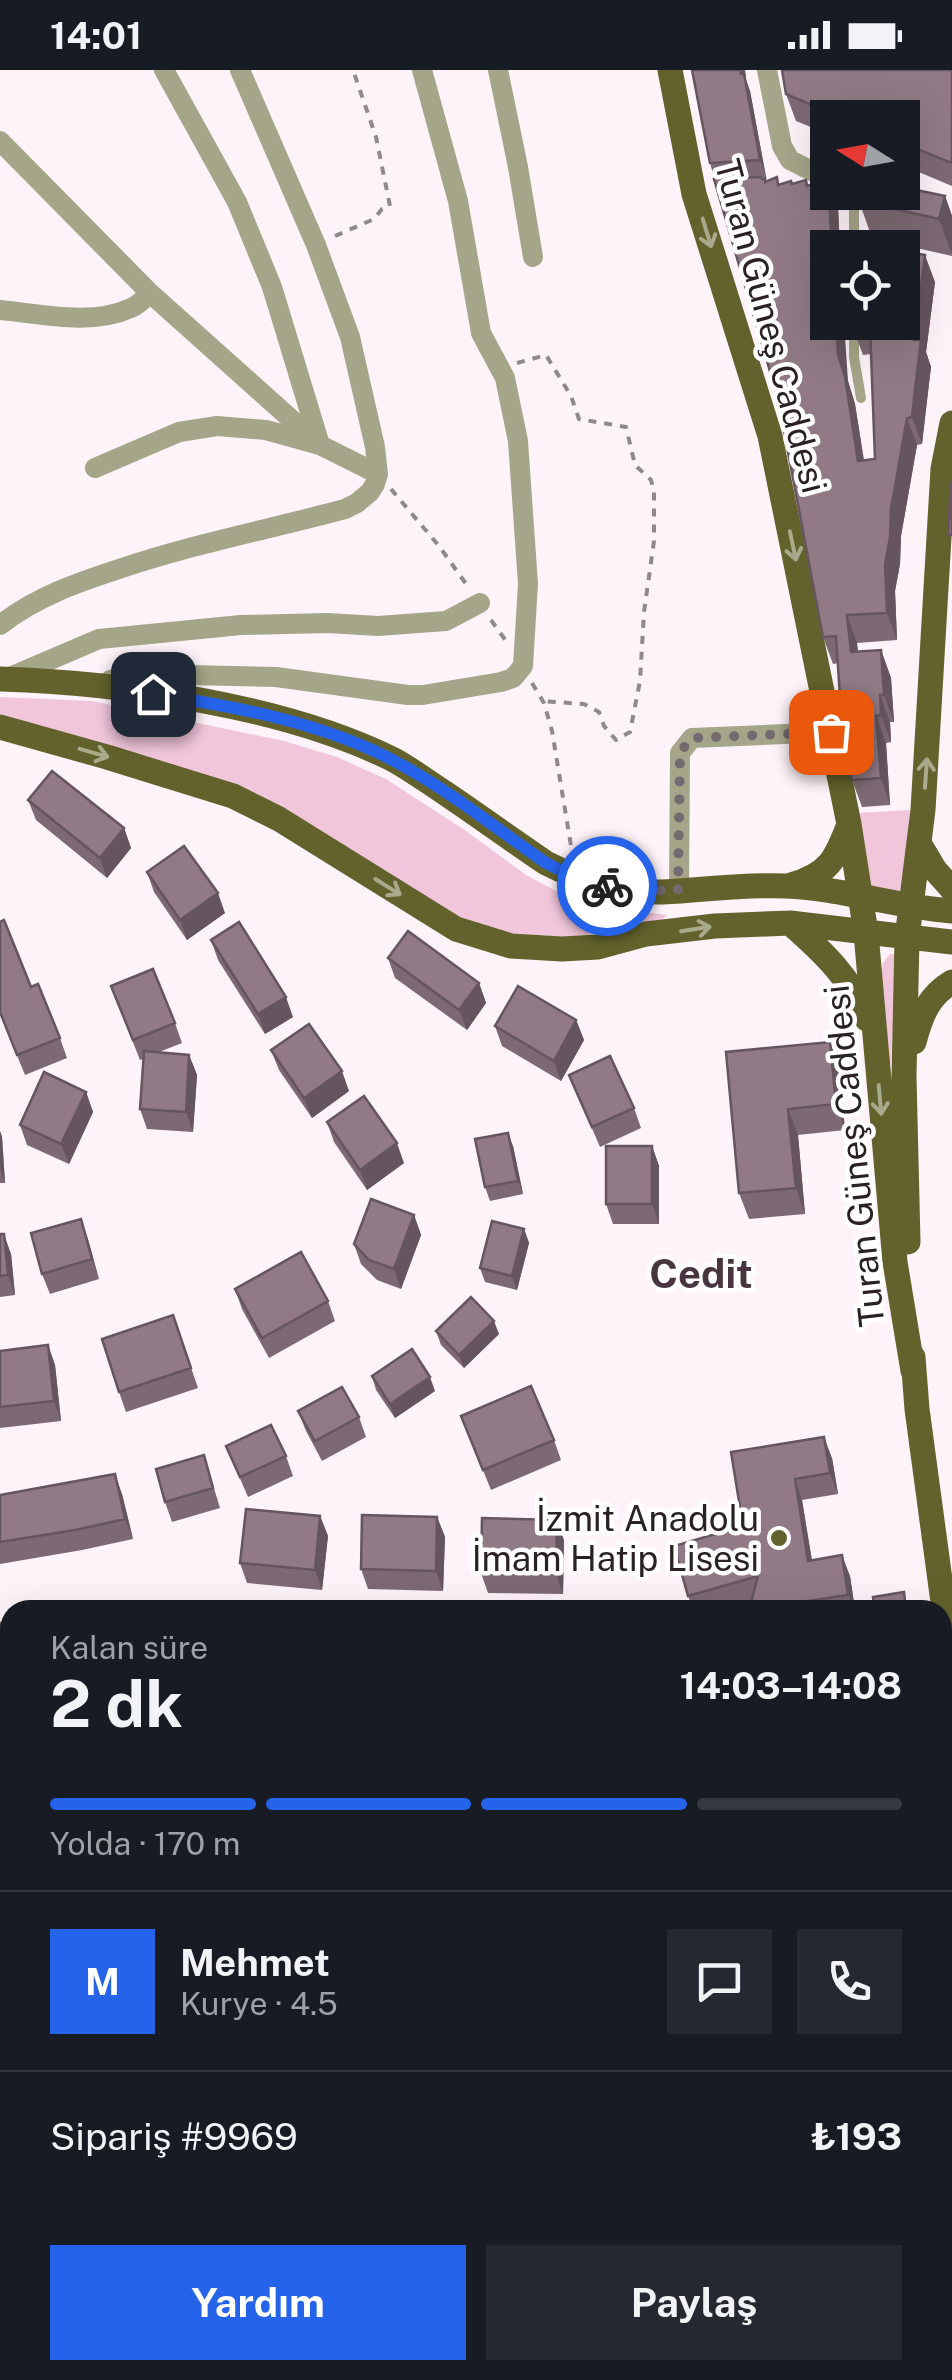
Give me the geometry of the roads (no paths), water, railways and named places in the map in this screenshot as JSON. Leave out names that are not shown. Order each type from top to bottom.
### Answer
[{"type":"main road","name":"Turan Güneş Caddesi","points":[[670,70],[770,436],[849,824],[866,933],[895,1262],[945,1600]]},
{"type":"main road","name":"Turan Güneş Caddesi","points":[[914,1371],[904,1076],[907,938],[924,810],[946,563],[944,469],[952,427]]},
{"type":"main road","points":[[2,679],[125,689],[220,705],[309,728],[398,762],[546,863],[576,876],[627,889],[663,892],[740,884],[788,886],[952,911]]},
{"type":"main road","points":[[0,727],[233,796],[279,819],[456,929],[510,946],[562,950],[646,934],[790,923],[952,942]]},
{"type":"main road","points":[[788,886],[818,876],[826,869],[849,824]]},
{"type":"main road","points":[[919,843],[952,890]]},
{"type":"main road","points":[[790,923],[822,952],[854,991],[875,1038]]},
{"type":"main road","points":[[904,1076],[924,1009],[938,990],[952,982]]},
{"type":"street","points":[[164,70],[236,202],[272,286],[320,445]]},
{"type":"street","points":[[0,625],[64,586],[162,554],[345,509],[357,503],[375,484],[375,446],[350,337],[316,245],[240,70]]},
{"type":"street","points":[[78,684],[138,677],[276,676],[423,695],[501,682],[513,678],[523,666],[528,584],[518,441],[506,378],[482,333],[458,201],[422,70]]},
{"type":"street","points":[[498,70],[532,257]]},
{"type":"street","points":[[766,70],[782,146],[790,160],[810,175]]},
{"type":"street","points":[[0,141],[150,293],[320,445]]},
{"type":"street","points":[[0,310],[101,316],[131,308],[150,293]]},
{"type":"street","points":[[95,468],[180,432],[217,426],[266,430],[320,445],[378,474]]},
{"type":"street","points":[[2,679],[98,639],[242,625],[378,626],[446,620],[480,603]]},
{"type":"street","points":[[219,675],[213,690],[220,705]]},
{"type":"street","points":[[678,890],[680,752],[692,738],[831,732]]},
{"type":"lane","points":[[854,340],[861,398]]},
{"type":"place","name":"İzmit Anadolu İmam Hatip Lisesi","points":[[779,1538]]},
{"type":"district","name":"Cedit","points":[[701,1273]]}]
